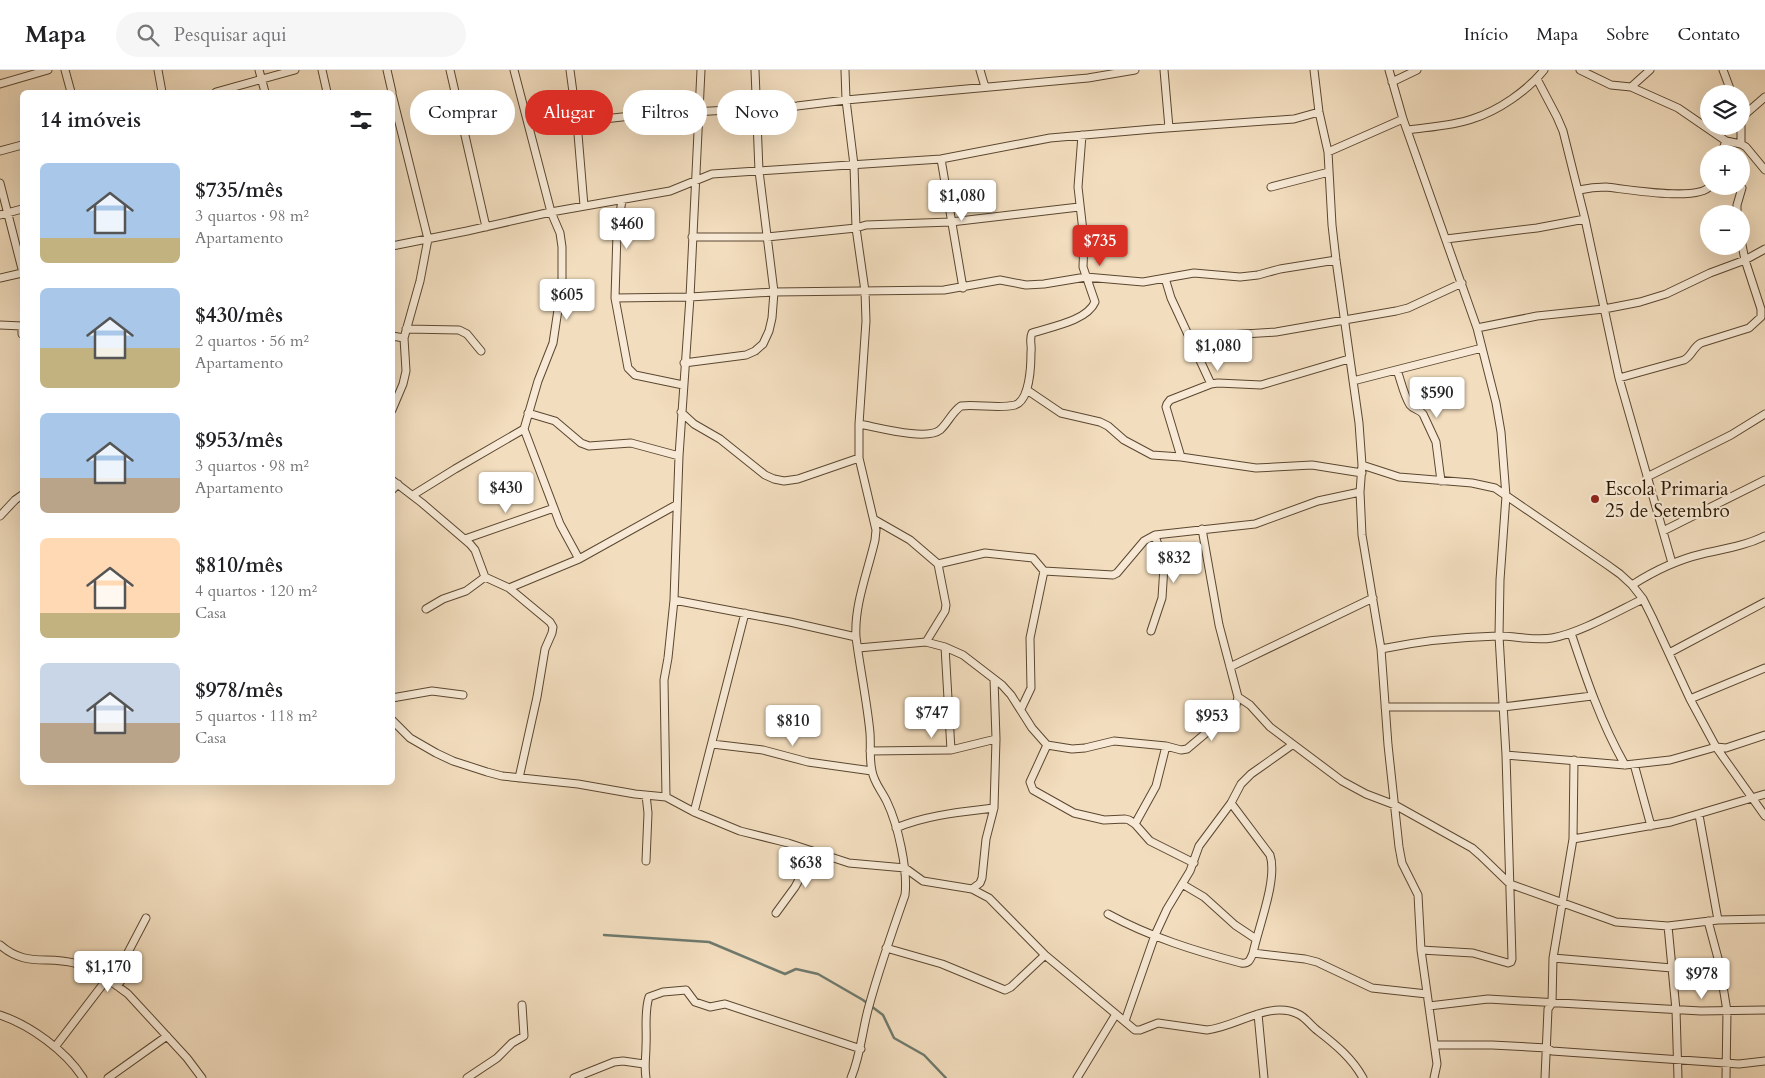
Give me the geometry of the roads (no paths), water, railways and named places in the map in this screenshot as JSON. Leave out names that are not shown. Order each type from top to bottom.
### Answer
[{"type":"street","points":[[0,84],[48,70]]},
{"type":"street","points":[[65,70],[70,90]]},
{"type":"street","points":[[158,70],[162,90]]},
{"type":"street","points":[[259,70],[265,90]]},
{"type":"street","points":[[223,90],[295,70]]},
{"type":"street","points":[[322,70],[327,90]]},
{"type":"street","points":[[387,70],[391,90]]},
{"type":"street","points":[[450,70],[486,227]]},
{"type":"street","points":[[514,70],[551,212],[560,233],[562,247],[562,283],[553,343],[524,429],[564,532],[579,558]]},
{"type":"street","points":[[570,70],[573,90]]},
{"type":"street","points":[[700,90],[701,70]]},
{"type":"street","points":[[755,70],[756,90]]},
{"type":"street","points":[[844,70],[854,165],[856,228],[865,292],[866,321],[859,424],[860,458],[864,482],[875,520],[876,540],[858,609],[856,637],[870,732],[872,771],[874,780],[888,802],[904,858],[905,868],[905,896],[886,948],[870,1004],[861,1049],[851,1078]]},
{"type":"street","points":[[980,70],[986,87]]},
{"type":"street","points":[[797,106],[1088,78],[1135,70]]},
{"type":"street","points":[[1164,70],[1169,128]]},
{"type":"street","points":[[1314,70],[1319,112],[1328,152],[1332,225],[1359,424],[1362,464],[1360,492],[1362,535],[1381,650],[1399,847],[1402,863],[1418,895],[1420,950],[1437,1064],[1434,1078]]},
{"type":"street","points":[[1389,70],[1403,120],[1477,328],[1496,403],[1501,432],[1506,496],[1500,580],[1499,636],[1506,755],[1510,884],[1510,962],[1473,953],[1420,950]]},
{"type":"street","points":[[1392,82],[1417,70]]},
{"type":"street","points":[[1407,130],[1472,119],[1507,101],[1537,79],[1544,70]]},
{"type":"street","points":[[1580,70],[1611,85],[1631,87],[1678,108],[1726,141],[1746,147],[1765,170]]},
{"type":"street","points":[[1631,87],[1650,70]]},
{"type":"street","points":[[1723,70],[1729,85]]},
{"type":"street","points":[[1537,79],[1563,131],[1599,279],[1619,378],[1672,563]]},
{"type":"street","points":[[1750,109],[1765,97]]},
{"type":"street","points":[[395,245],[551,212],[678,189],[712,174],[941,159],[1042,140],[1082,135],[1294,119],[1319,112]]},
{"type":"street","points":[[395,403],[406,371],[404,338],[420,281],[428,239],[396,120]]},
{"type":"street","points":[[1328,152],[1403,120]]},
{"type":"street","points":[[578,135],[584,206]]},
{"type":"street","points":[[666,797],[664,680],[674,600],[676,504],[684,363],[690,297],[697,135]]},
{"type":"street","points":[[684,363],[746,355],[755,351],[763,344],[769,331],[774,292],[766,237],[757,135]]},
{"type":"street","points":[[859,424],[911,433],[931,434],[941,429],[960,406],[1013,405],[1021,401],[1027,390],[1032,350],[1030,336],[1032,333],[1073,320],[1083,315],[1095,302],[1083,266],[1084,240],[1078,187],[1082,135]]},
{"type":"street","points":[[1741,135],[1741,144]]},
{"type":"street","points":[[1724,145],[1726,141]]},
{"type":"street","points":[[0,151],[20,145]]},
{"type":"street","points":[[941,159],[962,288]]},
{"type":"street","points":[[1271,187],[1329,172]]},
{"type":"street","points":[[0,182],[20,263]]},
{"type":"street","points":[[1578,190],[1605,187],[1673,194],[1700,192]]},
{"type":"street","points":[[622,200],[616,233],[615,298],[628,368],[635,375],[683,385]]},
{"type":"street","points":[[692,237],[766,237],[856,228],[866,224],[951,222],[1079,207]]},
{"type":"street","points":[[0,215],[20,210]]},
{"type":"street","points":[[1446,239],[1537,228],[1585,219]]},
{"type":"street","points":[[1477,328],[1537,316],[1604,309],[1640,302],[1666,294],[1710,273],[1745,260],[1765,249]]},
{"type":"street","points":[[1619,378],[1684,360],[1689,357],[1695,346],[1749,328],[1756,323],[1761,317],[1761,309],[1744,255]]},
{"type":"street","points":[[615,298],[690,297],[774,292],[944,290],[1000,280],[1026,284],[1044,284],[1086,277],[1143,282],[1194,273],[1240,277],[1336,260]]},
{"type":"street","points":[[0,278],[20,272]]},
{"type":"street","points":[[1165,278],[1210,384]]},
{"type":"street","points":[[1191,342],[1212,336],[1276,332],[1408,308],[1462,283]]},
{"type":"street","points":[[0,325],[20,326]]},
{"type":"street","points":[[406,329],[459,330],[467,334],[481,351]]},
{"type":"street","points":[[395,336],[404,338]]},
{"type":"street","points":[[1353,381],[1482,348]]},
{"type":"street","points":[[1181,457],[1166,407],[1170,400],[1210,384],[1261,385],[1349,359]]},
{"type":"street","points":[[1398,370],[1408,402],[1413,408],[1421,411],[1436,442],[1441,481]]},
{"type":"street","points":[[1027,390],[1061,413],[1100,422],[1108,426],[1124,440],[1152,455],[1181,457],[1256,468],[1304,464],[1362,473]]},
{"type":"street","points":[[682,412],[694,424],[720,439],[764,475],[774,479],[798,479],[860,458]]},
{"type":"street","points":[[528,413],[555,421],[581,443],[589,446],[631,443],[679,456]]},
{"type":"street","points":[[1647,477],[1731,435],[1765,414]]},
{"type":"street","points":[[413,496],[455,468],[524,429]]},
{"type":"street","points":[[1362,464],[1400,477],[1484,484],[1495,488],[1620,574],[1643,599],[1690,699],[1716,746],[1765,816]]},
{"type":"street","points":[[1663,531],[1765,480]]},
{"type":"street","points":[[395,482],[465,539],[475,550],[485,577],[509,588],[550,622],[552,626],[552,633],[545,649],[537,697],[519,778]]},
{"type":"street","points":[[938,564],[986,552],[1033,558],[1044,571],[1113,575],[1117,573],[1144,541],[1155,535],[1255,524],[1318,501],[1360,492]]},
{"type":"street","points":[[0,516],[20,497]]},
{"type":"street","points":[[509,588],[579,558],[676,504]]},
{"type":"street","points":[[465,539],[554,508]]},
{"type":"street","points":[[875,520],[910,540],[938,564],[946,605],[945,611],[926,642]]},
{"type":"street","points":[[858,648],[926,642],[945,647],[971,660],[1011,695],[1032,728],[1047,745],[1072,749],[1114,741],[1166,746],[1181,750],[1187,749],[1231,712],[1238,698],[1216,614],[1202,529]]},
{"type":"street","points":[[1152,631],[1162,598],[1164,566],[1155,535]]},
{"type":"street","points":[[1632,585],[1672,563],[1701,554],[1748,544],[1765,536]]},
{"type":"street","points":[[1021,709],[1031,688],[1030,638],[1044,571]]},
{"type":"street","points":[[426,609],[443,599],[466,591],[485,577]]},
{"type":"street","points":[[1230,667],[1373,598]]},
{"type":"street","points":[[1381,650],[1408,644],[1499,636],[1539,639],[1571,633],[1643,599]]},
{"type":"street","points":[[674,600],[856,637]]},
{"type":"street","points":[[1669,653],[1765,602]]},
{"type":"street","points":[[694,812],[745,613]]},
{"type":"street","points":[[1571,633],[1592,696],[1625,765]]},
{"type":"street","points":[[945,647],[952,750]]},
{"type":"street","points":[[1690,699],[1765,668]]},
{"type":"street","points":[[972,890],[980,883],[982,878],[986,839],[994,808],[996,739],[994,679]]},
{"type":"street","points":[[395,697],[432,691],[463,695]]},
{"type":"street","points":[[1385,707],[1503,707],[1592,696]]},
{"type":"street","points":[[1238,698],[1250,705],[1270,727],[1292,745],[1353,788],[1396,805],[1472,848],[1510,884],[1616,922],[1668,926],[1718,920],[1765,919]]},
{"type":"street","points":[[395,723],[410,738],[453,761],[487,772],[519,778],[578,784],[666,797],[694,812],[740,831],[777,840],[854,865],[905,868],[923,880],[972,890],[989,898],[1045,955],[1134,1030],[1140,1030],[1158,1022],[1207,1030],[1215,1029],[1258,1014],[1288,1010],[1305,1018],[1331,1040],[1349,1058],[1364,1078]]},
{"type":"street","points":[[1506,755],[1625,765],[1670,760],[1716,746],[1726,748],[1765,735]]},
{"type":"street","points":[[870,751],[952,750],[996,739]]},
{"type":"street","points":[[712,744],[763,750],[808,762],[872,771]]},
{"type":"street","points":[[1047,745],[1030,782],[1033,790],[1074,813],[1104,820],[1125,819],[1135,824],[1150,841],[1194,862]]},
{"type":"street","points":[[1125,1021],[1155,935],[1167,909],[1194,862],[1200,846],[1246,779],[1292,745]]},
{"type":"street","points":[[1135,824],[1156,786],[1166,746]]},
{"type":"street","points":[[1545,1078],[1548,1009],[1552,1003],[1553,958],[1573,839],[1574,760]]},
{"type":"street","points":[[1634,764],[1651,826]]},
{"type":"street","points":[[1573,839],[1651,826],[1699,815],[1765,794]]},
{"type":"street","points":[[646,795],[648,813],[646,862]]},
{"type":"street","points":[[1108,914],[1132,928],[1155,935],[1186,949],[1241,963],[1250,961],[1268,899],[1272,862],[1270,855],[1231,803]]},
{"type":"street","points":[[896,828],[913,821],[958,812],[994,808]]},
{"type":"street","points":[[1699,815],[1718,920]]},
{"type":"street","points":[[776,912],[814,852]]},
{"type":"street","points":[[1182,884],[1204,897],[1235,925],[1256,939]]},
{"type":"street","points":[[118,986],[126,973],[122,966],[124,960],[146,918]]},
{"type":"street","points":[[1708,921],[1719,962],[1726,1011],[1726,1078]]},
{"type":"street","points":[[1668,926],[1676,1010],[1678,1078]]},
{"type":"street","points":[[0,945],[20,958],[73,962],[86,967],[118,986],[128,994],[167,1036],[202,1078]]},
{"type":"street","points":[[886,948],[942,964],[1001,990],[1012,987],[1045,955]]},
{"type":"street","points":[[1253,953],[1311,961],[1372,988],[1427,994]]},
{"type":"street","points":[[1553,958],[1672,968]]},
{"type":"street","points":[[55,1047],[106,979]]},
{"type":"street","points":[[646,1078],[644,1064],[646,1050],[646,1006],[649,997],[680,990],[686,990],[695,1002],[710,1007],[725,1004],[861,1049]]},
{"type":"street","points":[[1429,1006],[1488,999],[1676,1010],[1765,1010]]},
{"type":"street","points":[[467,1078],[497,1058],[524,1036],[522,1004]]},
{"type":"street","points":[[1078,1078],[1116,1014]]},
{"type":"street","points":[[1258,1014],[1264,1078]]},
{"type":"street","points":[[0,1015],[14,1021],[55,1047],[83,1078]]},
{"type":"street","points":[[108,1078],[167,1036]]},
{"type":"street","points":[[1435,1045],[1492,1045],[1546,1048],[1552,1051],[1750,1064],[1765,1061]]},
{"type":"street","points":[[574,1078],[614,1062],[623,1061],[644,1064]]},
{"type":"waterway","points":[[604,935],[709,942],[785,974],[796,969],[818,974],[863,1000],[883,1015],[894,1038],[924,1055],[946,1078]]},
{"type":"place","name":"Escola Primaria 25 de Setembro","points":[[1595,499]]}]
